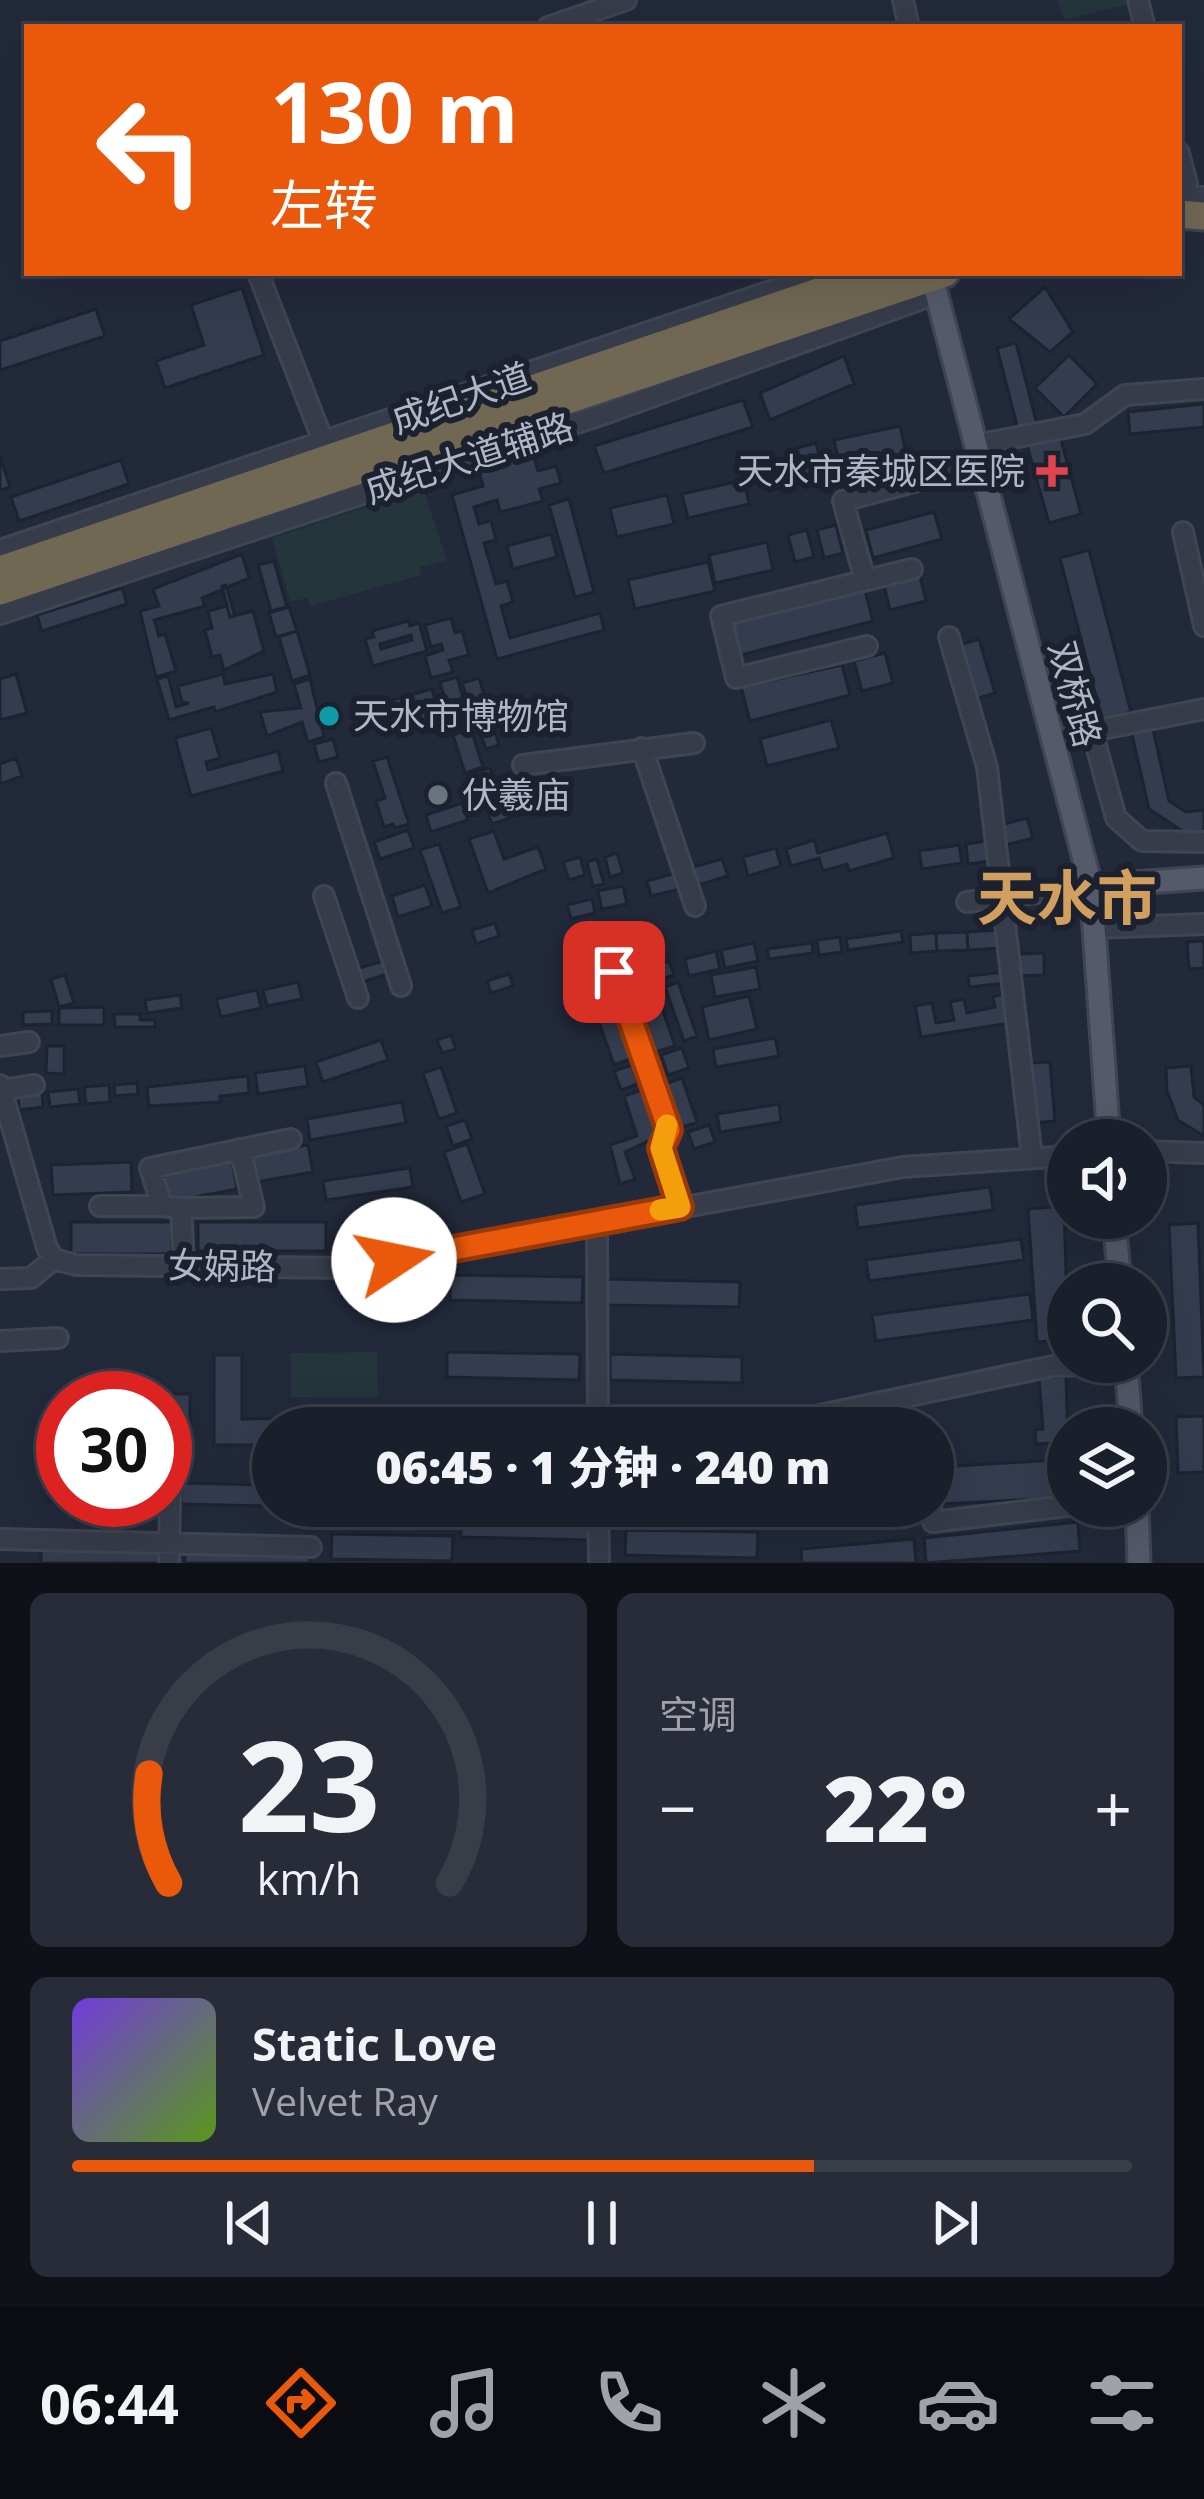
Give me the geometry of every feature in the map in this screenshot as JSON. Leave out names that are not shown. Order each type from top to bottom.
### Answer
[{"type":"highway","name":"成纪大道","points":[[0,570],[865,276]]},
{"type":"highway","name":"成纪大道","points":[[0,591],[936,280]]},
{"type":"main road","name":"双桥路","points":[[936,280],[1091,886],[1107,1119]]},
{"type":"main road","points":[[1091,886],[1204,878]]},
{"type":"main road","points":[[1138,1527],[1139,1563]]},
{"type":"street","points":[[557,24],[626,0]]},
{"type":"street","points":[[259,276],[323,441]]},
{"type":"street","name":"成纪大道辅路","points":[[0,550],[815,276]]},
{"type":"street","name":"成纪大道辅路","points":[[0,614],[610,412],[936,280]]},
{"type":"street","points":[[865,580],[843,500],[1085,424],[1125,395],[1204,389]]},
{"type":"street","points":[[1183,532],[1204,626]]},
{"type":"street","points":[[867,646],[736,678],[721,616],[912,569]]},
{"type":"street","points":[[950,637],[987,767],[1001,856],[999,898],[1032,1158]]},
{"type":"street","points":[[1054,742],[1204,709]]},
{"type":"street","points":[[1092,731],[1116,818],[1142,841],[1204,842]]},
{"type":"street","points":[[523,764],[694,743]]},
{"type":"street","points":[[642,748],[695,906]]},
{"type":"street","points":[[336,783],[401,986]]},
{"type":"street","points":[[967,902],[1091,886]]},
{"type":"street","points":[[324,896],[358,998]]},
{"type":"street","points":[[1094,928],[1204,924]]},
{"type":"street","points":[[614,972],[669,1130],[661,1148],[680,1207]]},
{"type":"street","points":[[0,1046],[29,1042]]},
{"type":"street","points":[[0,1279],[32,1278],[54,1259],[1,1088],[34,1085]]},
{"type":"street","points":[[184,1265],[171,1207],[150,1168],[290,1139]]},
{"type":"street","points":[[100,1206],[254,1208],[240,1149]]},
{"type":"street","points":[[1167,1152],[1204,1153]]},
{"type":"street","name":"女娲路","points":[[54,1259],[76,1265],[354,1268],[903,1167],[1047,1157]]},
{"type":"street","points":[[597,1221],[598,1407]]},
{"type":"street","points":[[0,1341],[58,1338]]},
{"type":"street","points":[[858,1407],[1047,1367]]},
{"type":"street","points":[[954,1520],[1047,1508]]},
{"type":"street","points":[[598,1527],[599,1563]]},
{"type":"street","points":[[0,1539],[169,1553],[310,1547]]},
{"type":"shaded area","points":[[1057,0],[1147,0],[1064,20]]},
{"type":"shaded area","points":[[423,488],[447,560],[420,567],[421,575],[311,606],[307,598],[290,602],[272,538]]},
{"type":"shaded area","points":[[377,1352],[378,1397],[291,1397],[291,1353]]},
{"type":"building","points":[[1045,287],[1073,332],[1050,352],[1009,319]]},
{"type":"building","points":[[242,288],[264,355],[165,388],[156,361],[204,345],[191,305]]},
{"type":"building","points":[[96,309],[105,336],[0,370],[0,341]]},
{"type":"building","points":[[1016,343],[1037,424],[1018,429],[997,348]]},
{"type":"building","points":[[1069,355],[1097,384],[1064,417],[1035,388]]},
{"type":"building","points":[[844,356],[854,384],[770,420],[760,393]]},
{"type":"building","points":[[743,400],[753,427],[604,473],[594,446]]},
{"type":"building","points":[[1204,404],[1204,427],[1130,434],[1128,412]]},
{"type":"building","points":[[900,426],[906,453],[840,468],[834,440]]},
{"type":"building","points":[[1060,436],[1081,514],[1049,523],[1027,445]]},
{"type":"building","points":[[816,443],[823,471],[804,475],[797,448]]},
{"type":"building","points":[[533,453],[538,471],[556,466],[561,483],[539,489],[543,501],[500,512],[497,500],[474,507],[479,524],[491,521],[496,540],[484,543],[496,584],[507,581],[513,602],[501,606],[510,638],[600,613],[604,630],[497,659],[452,495],[483,486],[478,468]]},
{"type":"building","points":[[0,456],[10,487],[0,490]]},
{"type":"building","points":[[785,458],[792,485],[773,490],[766,463]]},
{"type":"building","points":[[121,460],[129,484],[19,521],[11,497]]},
{"type":"building","points":[[744,480],[749,504],[688,518],[682,494]]},
{"type":"building","points":[[667,495],[674,524],[617,537],[610,508]]},
{"type":"building","points":[[569,499],[594,592],[575,597],[549,505]]},
{"type":"building","points":[[934,512],[942,539],[873,558],[866,530]]},
{"type":"building","points":[[836,525],[843,553],[824,558],[817,530]]},
{"type":"building","points":[[807,530],[814,557],[795,562],[788,535]]},
{"type":"building","points":[[551,534],[557,557],[513,569],[507,546]]},
{"type":"building","points":[[767,542],[773,570],[715,583],[709,555]]},
{"type":"building","points":[[1089,550],[1131,712],[1102,720],[1060,558]]},
{"type":"building","points":[[242,554],[249,578],[202,598],[205,606],[154,620],[159,636],[165,634],[176,671],[156,677],[140,611],[159,606],[153,589]]},
{"type":"building","points":[[274,561],[287,607],[271,611],[258,565]]},
{"type":"building","points":[[708,562],[715,591],[635,609],[628,580]]},
{"type":"building","points":[[920,576],[926,601],[890,610],[884,585]]},
{"type":"building","points":[[226,585],[235,616],[230,617],[222,586]]},
{"type":"building","points":[[864,587],[873,621],[741,655],[732,621]]},
{"type":"building","points":[[122,588],[127,604],[42,631],[37,615]]},
{"type":"building","points":[[227,606],[230,617],[253,611],[264,651],[224,670],[220,655],[212,657],[205,630],[212,628],[208,611]]},
{"type":"building","points":[[289,607],[297,631],[276,637],[269,613]]},
{"type":"building","points":[[451,618],[455,633],[462,631],[469,655],[449,660],[453,672],[431,678],[425,656],[443,650],[441,644],[431,647],[425,625]]},
{"type":"building","points":[[408,621],[410,626],[419,623],[427,651],[373,666],[365,639],[374,637],[372,631]],"holes":[[[411,635],[412,640],[381,649],[380,644]]]},
{"type":"building","points":[[297,631],[310,675],[292,681],[279,637]]},
{"type":"building","points":[[979,639],[995,693],[976,699],[960,645]]},
{"type":"building","points":[[885,653],[893,683],[862,691],[854,661]]},
{"type":"building","points":[[842,665],[850,695],[750,721],[741,687]]},
{"type":"building","points":[[16,674],[27,713],[0,720],[0,679]]},
{"type":"building","points":[[223,674],[225,684],[273,674],[277,692],[215,712],[214,707],[169,720],[157,679],[168,676],[176,707],[189,703],[182,702],[178,686]]},
{"type":"building","points":[[457,677],[463,698],[446,703],[440,682]]},
{"type":"building","points":[[479,678],[499,745],[486,749],[462,683]]},
{"type":"building","points":[[310,679],[324,737],[308,742],[302,722],[267,736],[260,712],[301,708],[294,684]]},
{"type":"building","points":[[432,689],[439,715],[401,726],[393,700]]},
{"type":"building","points":[[377,703],[382,722],[356,729],[351,710]]},
{"type":"building","points":[[831,720],[839,748],[767,766],[760,739]]},
{"type":"building","points":[[1152,725],[1169,801],[1186,812],[1204,810],[1204,832],[1187,834],[1149,809],[1131,730]]},
{"type":"building","points":[[211,728],[220,758],[206,762],[208,770],[278,751],[283,771],[191,796],[175,738]]},
{"type":"building","points":[[471,729],[483,767],[465,773],[453,735]]},
{"type":"building","points":[[333,739],[338,757],[319,762],[314,744]]},
{"type":"building","points":[[387,757],[409,824],[395,828],[393,824],[384,827],[376,801],[385,798],[373,761]]},
{"type":"building","points":[[16,758],[22,776],[0,784],[0,764]]},
{"type":"building","points":[[490,768],[498,794],[485,798],[476,772]]},
{"type":"building","points":[[517,791],[525,813],[492,824],[484,802]]},
{"type":"building","points":[[462,803],[468,820],[431,832],[426,815]]},
{"type":"building","points":[[1027,818],[1033,838],[1006,845],[1001,825]]},
{"type":"building","points":[[408,830],[414,848],[380,859],[374,842]]},
{"type":"building","points":[[494,831],[504,859],[538,847],[546,869],[488,893],[469,839]]},
{"type":"building","points":[[887,833],[894,858],[849,871],[847,864],[823,871],[819,858],[791,866],[786,849],[814,840],[818,853]]},
{"type":"building","points":[[993,840],[996,860],[968,864],[966,844]]},
{"type":"building","points":[[439,844],[461,907],[442,913],[420,850]]},
{"type":"building","points":[[959,845],[962,863],[922,869],[919,851]]},
{"type":"building","points":[[776,848],[781,866],[748,876],[743,857]]},
{"type":"building","points":[[617,853],[623,873],[610,877],[605,857]]},
{"type":"building","points":[[580,857],[585,875],[569,880],[563,862]]},
{"type":"building","points":[[597,859],[604,884],[593,886],[587,862]]},
{"type":"building","points":[[722,859],[728,876],[695,886],[689,868]]},
{"type":"building","points":[[679,872],[684,888],[651,896],[647,881]]},
{"type":"building","points":[[425,885],[432,906],[398,917],[392,896]]},
{"type":"building","points":[[623,886],[627,904],[602,909],[598,891]]},
{"type":"building","points":[[592,899],[595,913],[571,919],[567,905]]},
{"type":"building","points":[[495,923],[499,936],[476,944],[472,930]]},
{"type":"building","points":[[1000,930],[1001,948],[968,950],[967,932]]},
{"type":"building","points":[[901,931],[903,942],[848,950],[846,939]]},
{"type":"building","points":[[967,932],[968,950],[937,951],[936,933]]},
{"type":"building","points":[[936,933],[937,951],[911,953],[910,935]]},
{"type":"building","points":[[840,937],[842,952],[819,955],[817,940]]},
{"type":"building","points":[[1204,941],[1204,968],[1189,969],[1187,942]]},
{"type":"building","points":[[754,943],[758,961],[725,968],[721,950]]},
{"type":"building","points":[[812,943],[813,953],[769,959],[767,949]]},
{"type":"building","points":[[716,951],[720,969],[689,976],[685,959]]},
{"type":"building","points":[[1044,953],[1044,975],[1018,976],[1018,954]]},
{"type":"building","points":[[383,961],[387,974],[360,983],[356,969]]},
{"type":"building","points":[[669,961],[674,975],[642,986],[637,972]]},
{"type":"building","points":[[756,967],[760,989],[715,997],[711,975]]},
{"type":"building","points":[[1006,972],[1007,983],[969,987],[968,976]]},
{"type":"building","points":[[509,974],[513,986],[491,993],[487,981]]},
{"type":"building","points":[[65,975],[74,1003],[59,1007],[51,979]]},
{"type":"building","points":[[298,982],[302,999],[267,1006],[263,990]]},
{"type":"building","points":[[678,982],[697,1036],[684,1041],[665,987]]},
{"type":"building","points":[[257,990],[261,1008],[221,1017],[216,999]]},
{"type":"building","points":[[1004,994],[1010,1023],[921,1037],[915,1006],[932,1003],[936,1023],[954,1020],[950,1002],[964,999],[967,1013],[995,1007],[993,997]]},
{"type":"building","points":[[180,995],[182,1008],[147,1013],[145,1000]]},
{"type":"building","points":[[749,996],[757,1029],[709,1040],[702,1007]]},
{"type":"building","points":[[658,997],[675,1046],[652,1053],[635,1005]]},
{"type":"building","points":[[104,1007],[104,1025],[59,1025],[59,1008]]},
{"type":"building","points":[[621,1008],[638,1056],[614,1065],[597,1016]]},
{"type":"building","points":[[52,1011],[52,1024],[23,1025],[23,1012]]},
{"type":"building","points":[[114,1014],[140,1014],[140,1020],[155,1020],[155,1027],[115,1027]]},
{"type":"building","points":[[451,1035],[456,1049],[442,1053],[437,1040]]},
{"type":"building","points":[[775,1038],[779,1056],[716,1067],[713,1049]]},
{"type":"building","points":[[381,1040],[388,1060],[323,1082],[316,1062]]},
{"type":"building","points":[[47,1046],[64,1046],[64,1074],[46,1073]]},
{"type":"building","points":[[682,1048],[689,1068],[668,1075],[661,1055]]},
{"type":"building","points":[[1050,1062],[1055,1119],[1033,1123],[1029,1063]]},
{"type":"building","points":[[632,1065],[638,1084],[621,1090],[614,1071]]},
{"type":"building","points":[[305,1066],[308,1086],[258,1094],[255,1073]]},
{"type":"building","points":[[1191,1066],[1194,1097],[1204,1105],[1204,1136],[1178,1120],[1167,1091],[1166,1068]]},
{"type":"building","points":[[441,1067],[457,1113],[439,1119],[423,1073]]},
{"type":"building","points":[[248,1076],[249,1093],[220,1096],[220,1102],[149,1106],[147,1087]]},
{"type":"building","points":[[682,1078],[697,1122],[677,1129],[661,1085]]},
{"type":"building","points":[[137,1083],[138,1094],[115,1096],[114,1085]]},
{"type":"building","points":[[109,1085],[110,1102],[86,1104],[84,1087]]},
{"type":"building","points":[[78,1089],[80,1104],[50,1107],[48,1092]]},
{"type":"building","points":[[645,1089],[661,1135],[625,1152],[635,1179],[620,1184],[610,1145],[637,1136],[624,1096]]},
{"type":"building","points":[[42,1091],[43,1107],[19,1110],[18,1093]]},
{"type":"building","points":[[402,1102],[406,1123],[310,1140],[307,1119]]},
{"type":"building","points":[[779,1104],[781,1122],[720,1132],[717,1114]]},
{"type":"building","points":[[465,1120],[472,1139],[453,1146],[446,1126]]},
{"type":"building","points":[[709,1125],[715,1142],[694,1149],[688,1132]]},
{"type":"building","points":[[467,1144],[485,1194],[461,1202],[444,1152]]},
{"type":"building","points":[[308,1145],[313,1172],[256,1182],[251,1155]]},
{"type":"building","points":[[232,1161],[237,1189],[168,1202],[163,1174]]},
{"type":"building","points":[[131,1162],[132,1192],[53,1195],[51,1165]]},
{"type":"building","points":[[410,1168],[413,1187],[326,1200],[323,1181]]},
{"type":"building","points":[[990,1187],[993,1210],[858,1228],[855,1205]]},
{"type":"building","points":[[1047,1207],[1047,1239],[1065,1239],[1066,1263],[1047,1263],[1047,1341],[1037,1342],[1028,1209]]},
{"type":"building","points":[[427,1219],[431,1240],[338,1258],[334,1238]]},
{"type":"building","points":[[71,1222],[172,1222],[172,1254],[71,1254]]},
{"type":"building","points":[[198,1222],[326,1222],[326,1251],[198,1251]]},
{"type":"building","points":[[1198,1223],[1204,1377],[1176,1378],[1169,1225]]},
{"type":"building","points":[[1021,1239],[1024,1260],[869,1281],[866,1260]]},
{"type":"building","points":[[451,1275],[583,1277],[582,1303],[450,1300]]},
{"type":"building","points":[[607,1279],[740,1282],[739,1307],[607,1305]]},
{"type":"building","points":[[1030,1294],[1033,1320],[876,1341],[872,1315]]},
{"type":"building","points":[[447,1352],[580,1354],[579,1380],[447,1377]]},
{"type":"building","points":[[610,1354],[742,1357],[742,1383],[610,1380]]},
{"type":"building","points":[[214,1355],[242,1355],[242,1419],[252,1419],[252,1445],[214,1445]]},
{"type":"building","points":[[1039,1378],[1066,1383],[1067,1407],[1047,1407],[1047,1443],[1036,1444],[1035,1430],[1043,1429]]},
{"type":"building","points":[[1204,1416],[1204,1472],[1178,1473],[1176,1417]]},
{"type":"building","points":[[1047,1461],[1047,1499],[954,1503],[954,1466]]},
{"type":"building","points":[[192,1483],[252,1485],[252,1506],[192,1504]]},
{"type":"building","points":[[1047,1525],[1078,1527],[1080,1551],[926,1563],[924,1538]]},
{"type":"building","points":[[461,1527],[594,1527],[593,1540],[461,1537]]},
{"type":"building","points":[[626,1530],[758,1532],[757,1558],[625,1555]]},
{"type":"building","points":[[332,1534],[453,1536],[452,1561],[331,1559]]},
{"type":"building","points":[[914,1539],[916,1563],[802,1563],[801,1549]]},
{"type":"building","points":[[41,1548],[159,1550],[159,1563],[41,1563]]},
{"type":"building","points":[[185,1551],[310,1554],[310,1563],[185,1563]]},
{"type":"slow traffic","points":[[660,1210],[680,1207],[661,1148],[667,1125]]},
{"type":"place","name":"天水市秦城区医院","points":[[1052,471]]},
{"type":"place","name":"天水市博物馆","points":[[329,716]]},
{"type":"place","name":"伏羲庙","points":[[438,795]]},
{"type":"district","name":"天水市","points":[[1067,899]]},
{"type":"route","points":[[394,1260],[680,1207],[661,1148],[669,1130],[614,972]]}]
